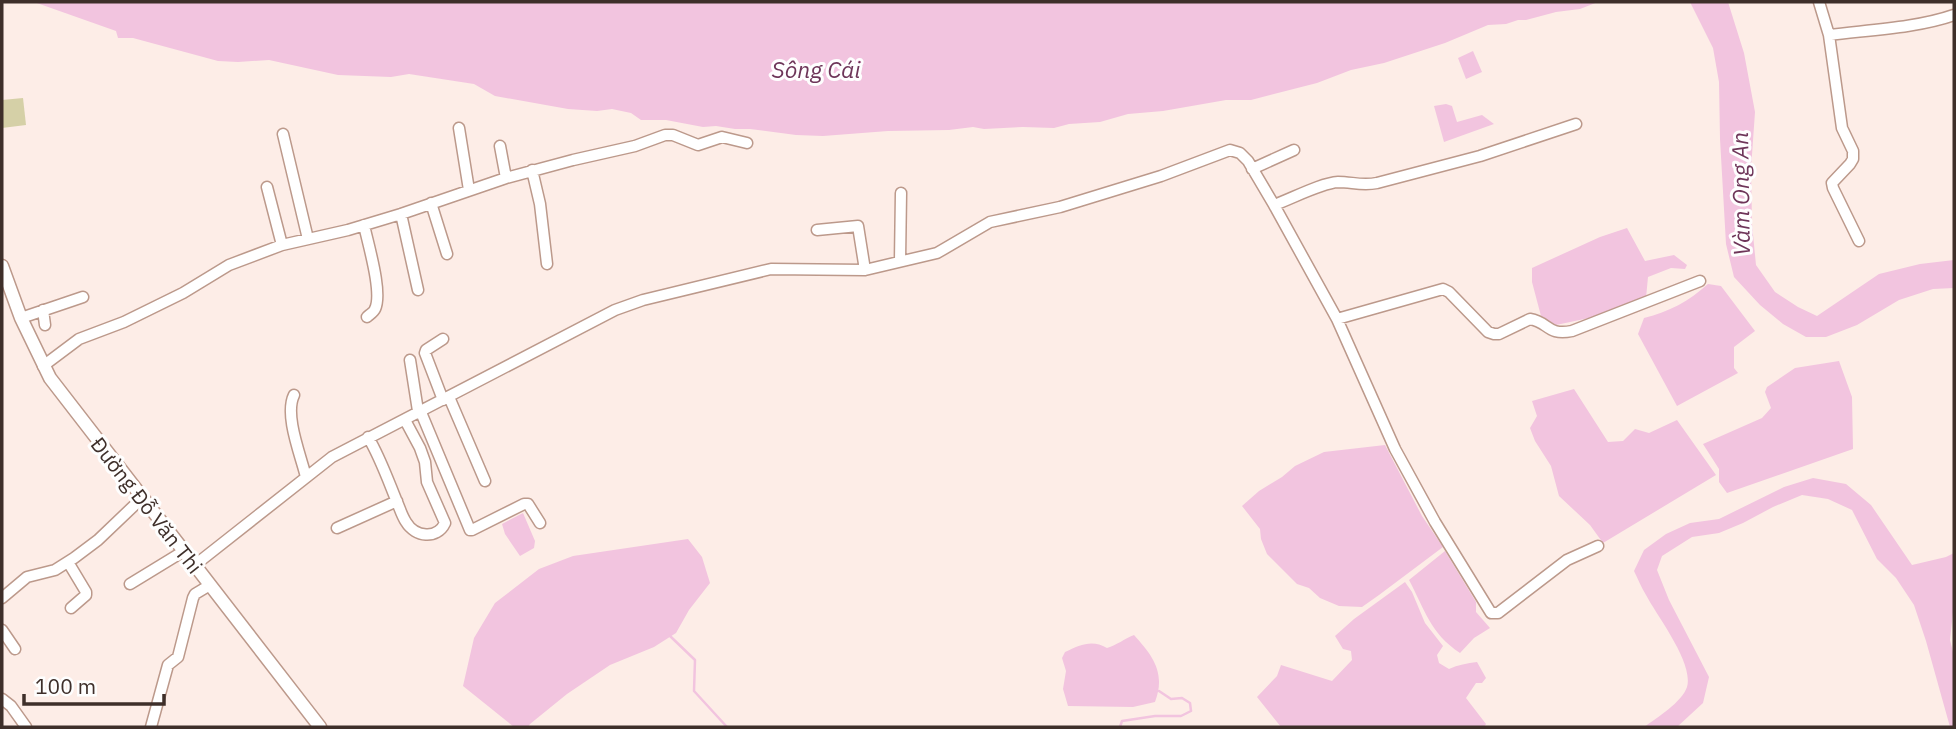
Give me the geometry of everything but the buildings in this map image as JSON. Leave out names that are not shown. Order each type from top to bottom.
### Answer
[{"type":"street","points":[[1819,2],[1829,36],[1840,120],[1853,151],[1850,164],[1832,183],[1859,241]]},
{"type":"street","points":[[1829,36],[1954,15]]},
{"type":"street","points":[[1274,205],[1330,183],[1365,186],[1480,156],[1576,124]]},
{"type":"street","points":[[459,128],[469,190]]},
{"type":"street","points":[[283,134],[308,239]]},
{"type":"street","points":[[43,366],[79,340],[124,322],[183,293],[229,265],[282,245],[364,225],[532,170],[635,146],[669,134],[698,145],[722,137],[747,143]]},
{"type":"street","points":[[500,146],[506,178]]},
{"type":"street","points":[[195,565],[332,457],[615,310],[643,300],[771,269],[865,270],[937,253],[990,222],[1060,206],[1161,176],[1230,149],[1240,153],[1274,205],[1336,319],[1395,449],[1435,522],[1491,613],[1498,613],[1567,560],[1598,546]]},
{"type":"street","points":[[1252,169],[1294,150]]},
{"type":"street","points":[[532,170],[540,204],[547,264]]},
{"type":"street","points":[[267,187],[282,245]]},
{"type":"street","points":[[900,261],[901,193]]},
{"type":"street","points":[[431,203],[447,254]]},
{"type":"street","points":[[401,214],[418,290]]},
{"type":"street","points":[[364,225],[377,286],[376,308],[367,317]]},
{"type":"street","points":[[817,230],[858,226],[865,270]]},
{"type":"street","name":"Đường Đỗ Văn Thi","points":[[2,266],[21,318],[43,366],[57,388],[320,727]]},
{"type":"street","points":[[1336,319],[1443,289],[1494,334],[1530,319],[1561,334],[1700,281]]},
{"type":"street","points":[[21,318],[83,297]]},
{"type":"street","points":[[43,310],[45,324]]},
{"type":"street","points":[[443,339],[425,353],[485,481]]},
{"type":"street","points":[[410,360],[419,411],[470,530],[524,504],[528,504],[540,523]]},
{"type":"street","points":[[294,395],[290,407],[306,477]]},
{"type":"street","points":[[368,437],[406,523],[421,534],[433,534],[442,528],[444,523],[427,482],[425,462],[405,420]]},
{"type":"street","points":[[2,598],[27,577],[48,572],[68,562],[97,540],[142,498]]},
{"type":"street","points":[[337,528],[397,501]]},
{"type":"street","points":[[130,584],[184,551]]},
{"type":"street","points":[[68,562],[86,592],[71,608]]},
{"type":"street","points":[[151,727],[168,665],[178,657],[193,598],[210,585]]},
{"type":"street","points":[[2,630],[15,649]]},
{"type":"street","points":[[2,699],[11,706],[26,727]]},
{"type":"shaded area","points":[[23,98],[26,125],[2,128],[2,100]]},
{"type":"water","name":"Sông Cái","points":[[34,2],[1598,2],[1580,9],[1488,25],[1445,43],[1384,63],[1351,70],[1317,83],[1251,100],[1226,100],[1054,128],[973,127],[823,136],[703,127],[666,120],[641,120],[631,113],[612,109],[568,109],[495,96],[474,84],[409,74],[391,77],[338,75],[269,60],[218,61],[133,38],[118,38],[116,31]]},
{"type":"water","name":"Vàm Ong An","points":[[1690,2],[1728,2],[1744,53],[1755,112],[1751,169],[1756,265],[1775,292],[1817,316],[1879,274],[1920,264],[1954,260],[1954,288],[1933,289],[1899,300],[1857,325],[1826,337],[1806,337],[1783,324],[1760,305],[1734,277],[1726,244],[1719,82],[1713,48]]},
{"type":"water","points":[[1473,51],[1482,72],[1466,79],[1458,58]]},
{"type":"water","points":[[1434,106],[1452,106],[1457,122],[1482,115],[1494,124],[1444,142]]},
{"type":"water","points":[[1627,228],[1645,261],[1674,255],[1687,265],[1685,269],[1671,268],[1648,277],[1646,298],[1589,318],[1556,325],[1541,316],[1532,282],[1532,268],[1600,237]]},
{"type":"water","points":[[1708,284],[1721,286],[1755,331],[1734,347],[1734,368],[1738,373],[1677,406],[1638,334],[1644,318],[1678,305]]},
{"type":"water","points":[[1839,361],[1852,397],[1853,449],[1727,493],[1719,482],[1719,469],[1703,444],[1762,418],[1771,408],[1765,392],[1767,387],[1795,368]]},
{"type":"water","points":[[1574,389],[1608,442],[1623,441],[1635,429],[1649,433],[1677,420],[1716,475],[1603,543],[1590,525],[1559,496],[1551,466],[1530,428],[1537,416],[1532,401]]},
{"type":"water","points":[[1385,445],[1422,516],[1443,547],[1362,607],[1339,606],[1297,584],[1267,554],[1260,529],[1242,506],[1295,466],[1324,452]]},
{"type":"water","points":[[1813,478],[1846,484],[1871,505],[1912,565],[1954,553],[1954,603],[1950,640],[1954,656],[1954,727],[1950,727],[1914,605],[1896,578],[1877,559],[1852,510],[1828,499],[1802,495],[1719,533],[1692,537],[1662,556],[1657,570],[1669,600],[1709,677],[1703,703],[1677,727],[1644,727],[1680,698],[1687,687],[1688,677],[1680,653],[1634,571],[1644,550],[1666,534],[1690,523],[1719,519],[1784,487]]},
{"type":"water","points":[[523,513],[535,541],[534,548],[520,556],[505,534],[502,524]]},
{"type":"water","points":[[688,539],[702,557],[710,583],[689,610],[676,633],[654,647],[610,665],[567,694],[528,727],[514,727],[463,686],[474,638],[495,603],[539,569],[573,556]]},
{"type":"water","points":[[1445,551],[1476,602],[1476,612],[1490,628],[1474,638],[1460,653],[1435,629],[1409,580]]},
{"type":"water","points":[[1405,582],[1425,623],[1443,646],[1437,655],[1439,663],[1449,669],[1477,662],[1486,678],[1482,683],[1476,683],[1466,698],[1486,724],[1484,727],[1281,727],[1257,697],[1277,676],[1281,665],[1332,681],[1352,660],[1351,651],[1343,649],[1335,636]]},
{"type":"water","points":[[1134,635],[1156,666],[1159,682],[1155,702],[1133,707],[1068,706],[1063,689],[1066,671],[1062,658],[1065,652],[1091,643],[1107,648]]},
{"type":"waterway","points":[[670,636],[695,660],[694,691],[727,727]]},
{"type":"waterway","points":[[1120,727],[1122,721],[1155,716],[1181,716],[1191,711],[1190,703],[1182,698],[1171,699],[1159,691]]}]
